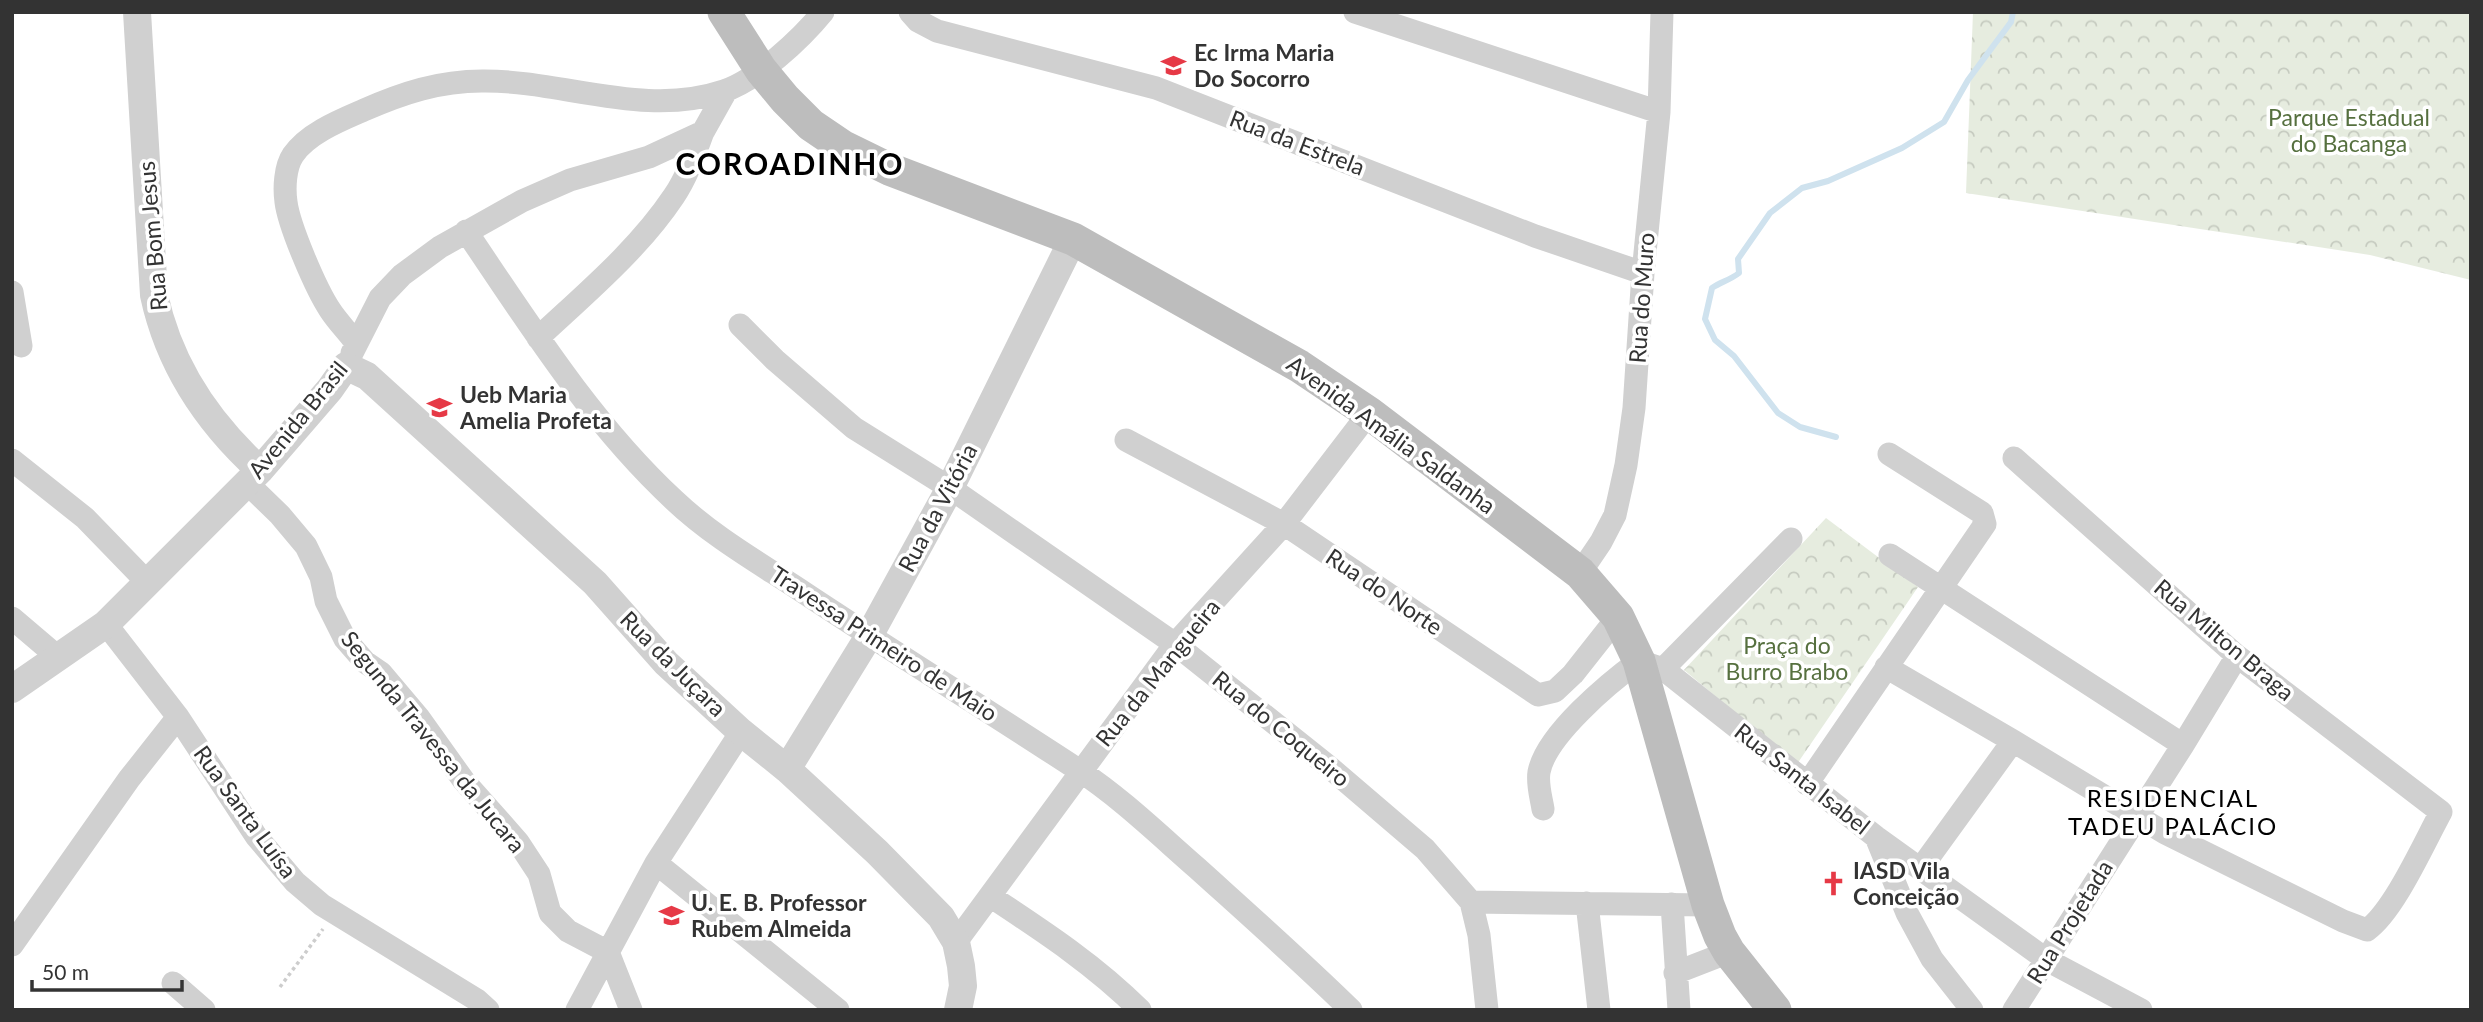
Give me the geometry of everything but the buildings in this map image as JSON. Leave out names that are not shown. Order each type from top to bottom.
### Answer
[{"type":"main road","name":"Avenida Amália Saldanha","points":[[724,12],[761,70],[811,125],[842,146],[889,169],[1073,239],[1299,366],[1369,413],[1580,573],[1606,601],[1651,665],[1708,905],[1729,952],[1775,1010]]},
{"type":"street","name":"Rua Bom Jesus","points":[[137,12],[154,295],[158,314],[163,333],[189,386],[254,476]]},
{"type":"street","points":[[351,354],[299,244],[286,202],[286,176],[292,156],[306,141],[404,93],[450,82],[508,82],[615,98],[667,100],[726,91],[761,70],[806,33],[823,12]]},
{"type":"street","name":"Rua da Estrela","points":[[910,12],[918,21],[937,31],[1157,88],[1535,236],[1643,273]]},
{"type":"street","points":[[1355,12],[1659,112]]},
{"type":"street","name":"Rua do Muro","points":[[1580,573],[1601,542],[1615,514],[1626,466],[1634,408],[1643,273],[1659,112],[1662,12]]},
{"type":"street","points":[[538,338],[631,247],[674,196],[689,169],[703,132],[726,91]]},
{"type":"street","name":"Avenida Brasil","points":[[12,689],[106,624],[254,476],[330,389],[380,298],[402,275],[466,231],[522,201],[570,180],[649,157],[703,132]]},
{"type":"street","name":"Travessa Primeiro de Maio","points":[[466,231],[538,338],[635,463],[677,503],[722,538],[869,636],[1081,771],[1136,813],[1296,956],[1351,1010]]},
{"type":"street","name":"Rua da Vitória","points":[[788,769],[869,636],[950,488],[1073,239]]},
{"type":"street","points":[[12,292],[21,346]]},
{"type":"street","name":"Rua do Coqueiro","points":[[740,325],[775,360],[854,428],[950,488],[1175,644],[1328,766],[1424,849],[1471,902],[1479,935],[1487,1010]]},
{"type":"street","name":"Rua da Juçara","points":[[351,354],[367,376],[595,583],[666,663],[741,732],[788,769],[941,917],[956,942],[961,965],[960,998]]},
{"type":"street","name":"Rua da Mangueira","points":[[956,942],[1175,644],[1284,524],[1369,413]]},
{"type":"street","name":"Rua do Norte","points":[[1126,440],[1284,524],[1538,695],[1555,691],[1573,674],[1618,617]]},
{"type":"street","points":[[1807,784],[1940,587],[1980,534],[1985,518],[1982,513],[1889,454]]},
{"type":"street","name":"Rua Milton Braga","points":[[2014,458],[2237,656],[2441,812],[2379,922],[2367,930],[2343,922],[2136,817]]},
{"type":"street","points":[[12,460],[85,519],[148,583]]},
{"type":"street","name":"Segunda Travessa da Jucara","points":[[254,476],[280,515],[306,546],[321,577],[326,601],[345,639],[365,662],[381,673],[419,718],[464,781],[518,842],[539,874],[550,914],[568,931],[608,952]]},
{"type":"street","points":[[1543,809],[1539,772],[1545,756],[1583,708],[1612,681],[1651,665],[1791,539]]},
{"type":"street","points":[[1890,555],[2183,745]]},
{"type":"street","points":[[12,618],[59,658]]},
{"type":"street","name":"Rua Santa Luísa","points":[[106,624],[178,717],[256,836],[295,881],[322,905],[488,1010]]},
{"type":"street","name":"Rua Projetada","points":[[2014,1010],[2048,960],[2237,656]]},
{"type":"street","name":"Rua Santa Isabel","points":[[1651,665],[1876,837],[2048,960],[2141,1010]]},
{"type":"street","points":[[1886,667],[2014,741],[2136,817]]},
{"type":"street","points":[[12,945],[129,779],[178,717]]},
{"type":"street","points":[[577,1010],[656,863],[741,732]]},
{"type":"street","points":[[1921,868],[2014,741]]},
{"type":"street","points":[[1876,837],[1907,913],[1932,959],[1972,1010]]},
{"type":"street","points":[[656,863],[838,1010]]},
{"type":"street","points":[[990,896],[1061,943],[1119,988],[1140,1010]]},
{"type":"street","points":[[1471,902],[1708,905]]},
{"type":"street","points":[[1587,903],[1599,1010]]},
{"type":"street","points":[[1672,904],[1679,1010]]},
{"type":"street","points":[[608,952],[631,1010]]},
{"type":"street","points":[[1675,973],[1729,952]]},
{"type":"street","points":[[173,983],[204,1010]]},
{"type":"path","points":[[280,987],[335,913]]},
{"type":"green space","name":"Parque Estadual do Bacanga","points":[[1973,12],[2471,12],[2471,280],[2370,255],[1966,193]]},
{"type":"green space","name":"Praça do Burro Brabo","points":[[1826,518],[1918,587],[1797,764],[1684,670]]},
{"type":"waterway","points":[[1836,437],[1800,427],[1778,413],[1734,356],[1715,340],[1705,319],[1712,288],[1739,273],[1738,259],[1770,213],[1802,188],[1828,181],[1902,148],[1944,122],[1968,80],[2011,22],[2013,12]]},
{"type":"place","name":"Ec Irma Maria Do Socorro","points":[[1174,66]]},
{"type":"place","name":"Ueb Maria Amelia Profeta","points":[[440,408]]},
{"type":"place","name":"IASD Vila Conceição","points":[[1833,884]]},
{"type":"place","name":"U. E. B. Professor Rubem Almeida","points":[[671,916]]},
{"type":"district","name":"COROADINHO","points":[[790,165]]},
{"type":"district","name":"RESIDENCIAL TADEU PALÁCIO","points":[[2173,813]]}]
